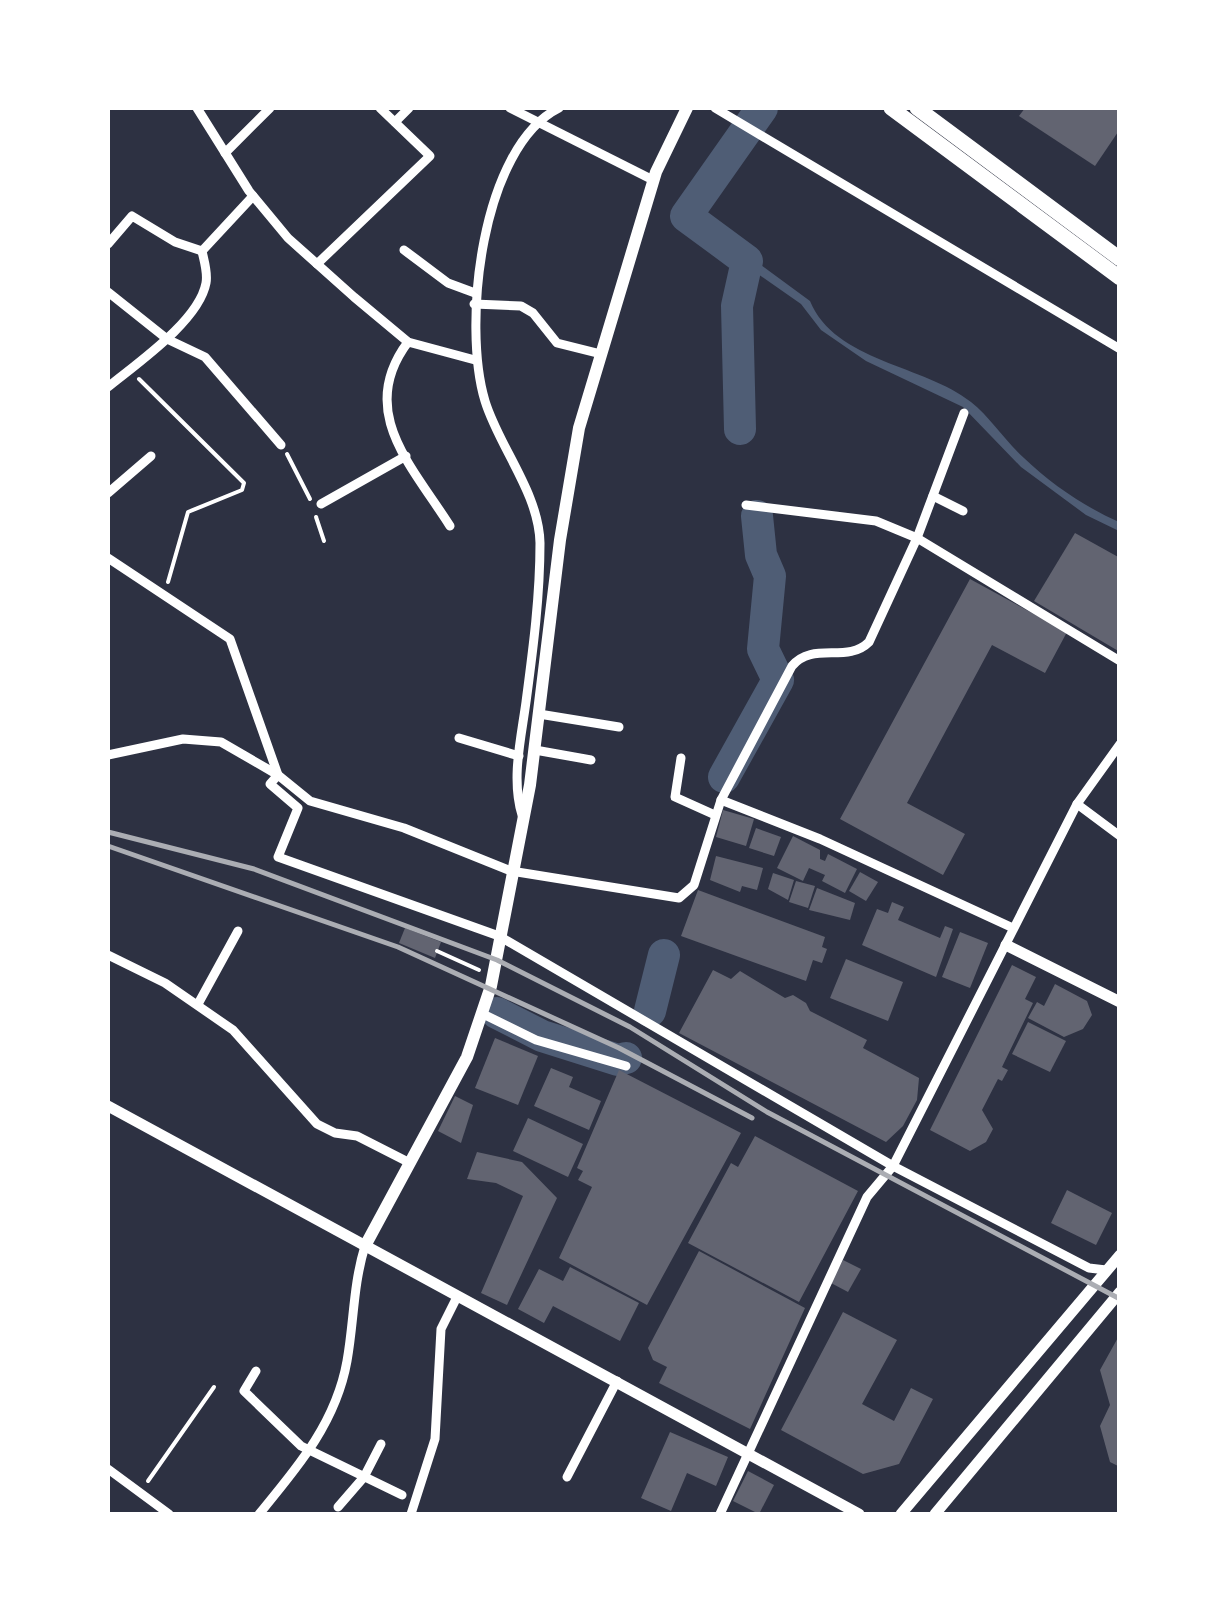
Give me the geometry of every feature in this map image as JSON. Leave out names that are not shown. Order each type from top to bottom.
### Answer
[{"type":"highway","points":[[917,108],[1120,258]]},
{"type":"highway","points":[[895,109],[1120,278]]},
{"type":"main road","points":[[365,1246],[467,1057],[494,977],[534,750],[579,428],[653,180],[687,108]]},
{"type":"street","points":[[198,108],[253,196],[317,264],[408,342],[476,360]]},
{"type":"street","points":[[225,152],[270,108]]},
{"type":"street","points":[[317,264],[430,156],[380,108]]},
{"type":"street","points":[[394,122],[409,108]]},
{"type":"street","points":[[510,108],[653,180]]},
{"type":"street","points":[[523,818],[516,796],[539,600],[540,536],[519,473],[486,404],[476,360],[474,298],[500,190],[536,122],[559,108]]},
{"type":"street","points":[[715,108],[741,121],[754,134],[847,183],[1120,349]]},
{"type":"street","points":[[108,387],[167,339],[206,285],[202,250],[253,196]]},
{"type":"street","points":[[108,244],[132,216],[175,242],[202,250]]},
{"type":"street","points":[[404,250],[474,298],[520,306],[533,313],[556,342],[601,354]]},
{"type":"street","points":[[108,292],[167,339],[205,358],[281,445]]},
{"type":"street","points":[[408,342],[386,380],[388,418],[406,456],[450,526]]},
{"type":"street","points":[[108,755],[200,738],[239,750],[310,801],[404,828],[511,871],[679,898],[694,885],[720,800],[794,662],[810,652],[854,652],[869,642],[917,538],[964,413]]},
{"type":"street","points":[[108,493],[151,456]]},
{"type":"street","points":[[320,504],[406,456]]},
{"type":"street","points":[[932,496],[963,511]]},
{"type":"street","points":[[746,506],[876,521],[917,538],[1120,661]]},
{"type":"street","points":[[108,558],[230,639],[278,775]]},
{"type":"street","points":[[539,714],[619,727]]},
{"type":"street","points":[[459,738],[519,756]]},
{"type":"street","points":[[720,1514],[867,1197],[893,1166],[1077,804],[1120,744]]},
{"type":"street","points":[[534,750],[591,760]]},
{"type":"street","points":[[681,758],[675,797],[716,816]]},
{"type":"street","points":[[278,775],[270,784],[298,808],[278,857],[500,936],[893,1166],[1090,1268],[1106,1270]]},
{"type":"street","points":[[720,800],[820,839],[1014,928]]},
{"type":"street","points":[[1077,804],[1120,836]]},
{"type":"street","points":[[198,1004],[238,930]]},
{"type":"street","points":[[1006,945],[1120,1002]]},
{"type":"street","points":[[108,955],[198,1004],[233,1030],[317,1124],[335,1133],[357,1136],[410,1163]]},
{"type":"street","points":[[482,1014],[536,1040],[626,1066]]},
{"type":"street","points":[[108,1106],[858,1514]]},
{"type":"street","points":[[258,1514],[312,1451],[340,1388],[354,1284],[365,1246]]},
{"type":"street","points":[[901,1514],[1120,1255]]},
{"type":"street","points":[[935,1514],[1120,1292]]},
{"type":"street","points":[[411,1514],[434,1439],[441,1328],[457,1297]]},
{"type":"street","points":[[256,1372],[244,1391],[312,1451],[402,1495]]},
{"type":"street","points":[[567,1477],[617,1382]]},
{"type":"street","points":[[338,1507],[364,1477],[380,1444]]},
{"type":"street","points":[[108,1469],[169,1514]]},
{"type":"path","points":[[132,371],[244,483],[242,490],[188,512],[164,596]]},
{"type":"path","points":[[281,445],[309,497],[324,542]]},
{"type":"path","points":[[438,951],[494,977]]},
{"type":"path","points":[[140,1493],[214,1387]]},
{"type":"water","points":[[750,257],[810,301],[822,321],[839,337],[971,402],[1034,468],[1081,502],[1119,522],[1119,531],[1086,515],[1021,467],[963,407],[866,361],[821,330],[801,304],[748,267]]},
{"type":"building","points":[[1025,108],[1120,108],[1120,129],[1095,166],[1019,116]]},
{"type":"building","points":[[1075,533],[1120,558],[1120,652],[1034,601]]},
{"type":"building","points":[[970,579],[1067,632],[1045,673],[992,645],[907,803],[965,834],[943,875],[840,819]]},
{"type":"building","points":[[723,810],[754,819],[746,846],[716,837]]},
{"type":"building","points":[[756,828],[781,837],[774,856],[749,848]]},
{"type":"building","points":[[793,836],[820,850],[820,859],[825,861],[828,854],[857,869],[845,893],[822,881],[825,875],[809,868],[803,881],[777,868]]},
{"type":"building","points":[[716,856],[763,868],[757,890],[742,886],[740,892],[710,880]]},
{"type":"building","points":[[860,872],[878,882],[866,901],[849,891]]},
{"type":"building","points":[[773,873],[794,880],[788,900],[768,889]]},
{"type":"building","points":[[796,881],[815,886],[808,908],[789,902]]},
{"type":"building","points":[[817,888],[855,903],[850,920],[809,910]]},
{"type":"building","points":[[698,890],[825,937],[822,947],[827,949],[822,963],[813,960],[806,981],[681,936]]},
{"type":"building","points":[[892,902],[904,907],[898,920],[940,938],[945,926],[953,929],[936,977],[862,945],[877,909],[888,913]]},
{"type":"building","points":[[405,928],[441,942],[435,958],[399,943]]},
{"type":"building","points":[[960,932],[988,943],[970,988],[942,977]]},
{"type":"building","points":[[846,959],[903,982],[888,1021],[830,998]]},
{"type":"building","points":[[1012,965],[1036,977],[1025,999],[1033,1003],[1002,1067],[1008,1070],[1002,1081],[998,1079],[982,1110],[993,1129],[986,1142],[970,1151],[930,1130]]},
{"type":"building","points":[[713,970],[731,979],[740,971],[785,998],[793,995],[806,1003],[810,1011],[867,1040],[863,1048],[919,1078],[917,1100],[903,1126],[886,1142],[679,1033]]},
{"type":"building","points":[[1055,984],[1087,1001],[1092,1015],[1083,1029],[1064,1037],[1028,1018],[1037,1002],[1044,1006]]},
{"type":"building","points":[[1028,1022],[1066,1041],[1050,1072],[1012,1054]]},
{"type":"building","points":[[495,1038],[538,1056],[518,1105],[475,1088]]},
{"type":"building","points":[[551,1068],[573,1077],[569,1087],[601,1101],[589,1130],[534,1106]]},
{"type":"building","points":[[619,1070],[741,1133],[647,1305],[559,1258],[592,1187],[578,1180],[583,1171],[577,1168]]},
{"type":"building","points":[[455,1096],[473,1105],[461,1143],[438,1131]]},
{"type":"building","points":[[528,1118],[583,1144],[568,1177],[513,1151]]},
{"type":"building","points":[[755,1136],[858,1191],[799,1302],[688,1243],[731,1163],[738,1167]]},
{"type":"building","points":[[477,1152],[522,1162],[557,1198],[507,1305],[481,1293],[523,1196],[496,1183],[467,1179]]},
{"type":"building","points":[[1067,1190],[1112,1213],[1096,1245],[1051,1223]]},
{"type":"building","points":[[699,1251],[805,1308],[750,1429],[659,1383],[667,1367],[653,1360],[648,1348]]},
{"type":"building","points":[[843,1260],[861,1269],[848,1292],[831,1283]]},
{"type":"building","points":[[570,1267],[639,1303],[620,1341],[553,1306],[544,1323],[518,1309],[539,1269],[563,1281]]},
{"type":"building","points":[[843,1312],[897,1340],[862,1404],[894,1421],[911,1388],[933,1399],[899,1464],[863,1474],[781,1430]]},
{"type":"building","points":[[1120,1334],[1120,1467],[1110,1462],[1100,1426],[1110,1405],[1100,1370]]},
{"type":"building","points":[[670,1432],[728,1457],[716,1486],[687,1473],[671,1511],[641,1498]]},
{"type":"building","points":[[748,1471],[774,1485],[759,1514],[733,1501]]},
{"type":"waterway","points":[[740,429],[737,306],[747,261],[686,216],[762,108]]},
{"type":"waterway","points":[[724,777],[778,680],[763,649],[770,576],[761,555],[757,516]]},
{"type":"waterway","points":[[650,1011],[664,955]]},
{"type":"waterway","points":[[497,1013],[542,1036],[618,1060],[626,1058]]},
{"type":"railway","points":[[108,832],[254,869],[497,960],[630,1027],[767,1112],[1120,1299]]},
{"type":"railway","points":[[108,846],[398,947],[619,1048],[752,1118]]}]
